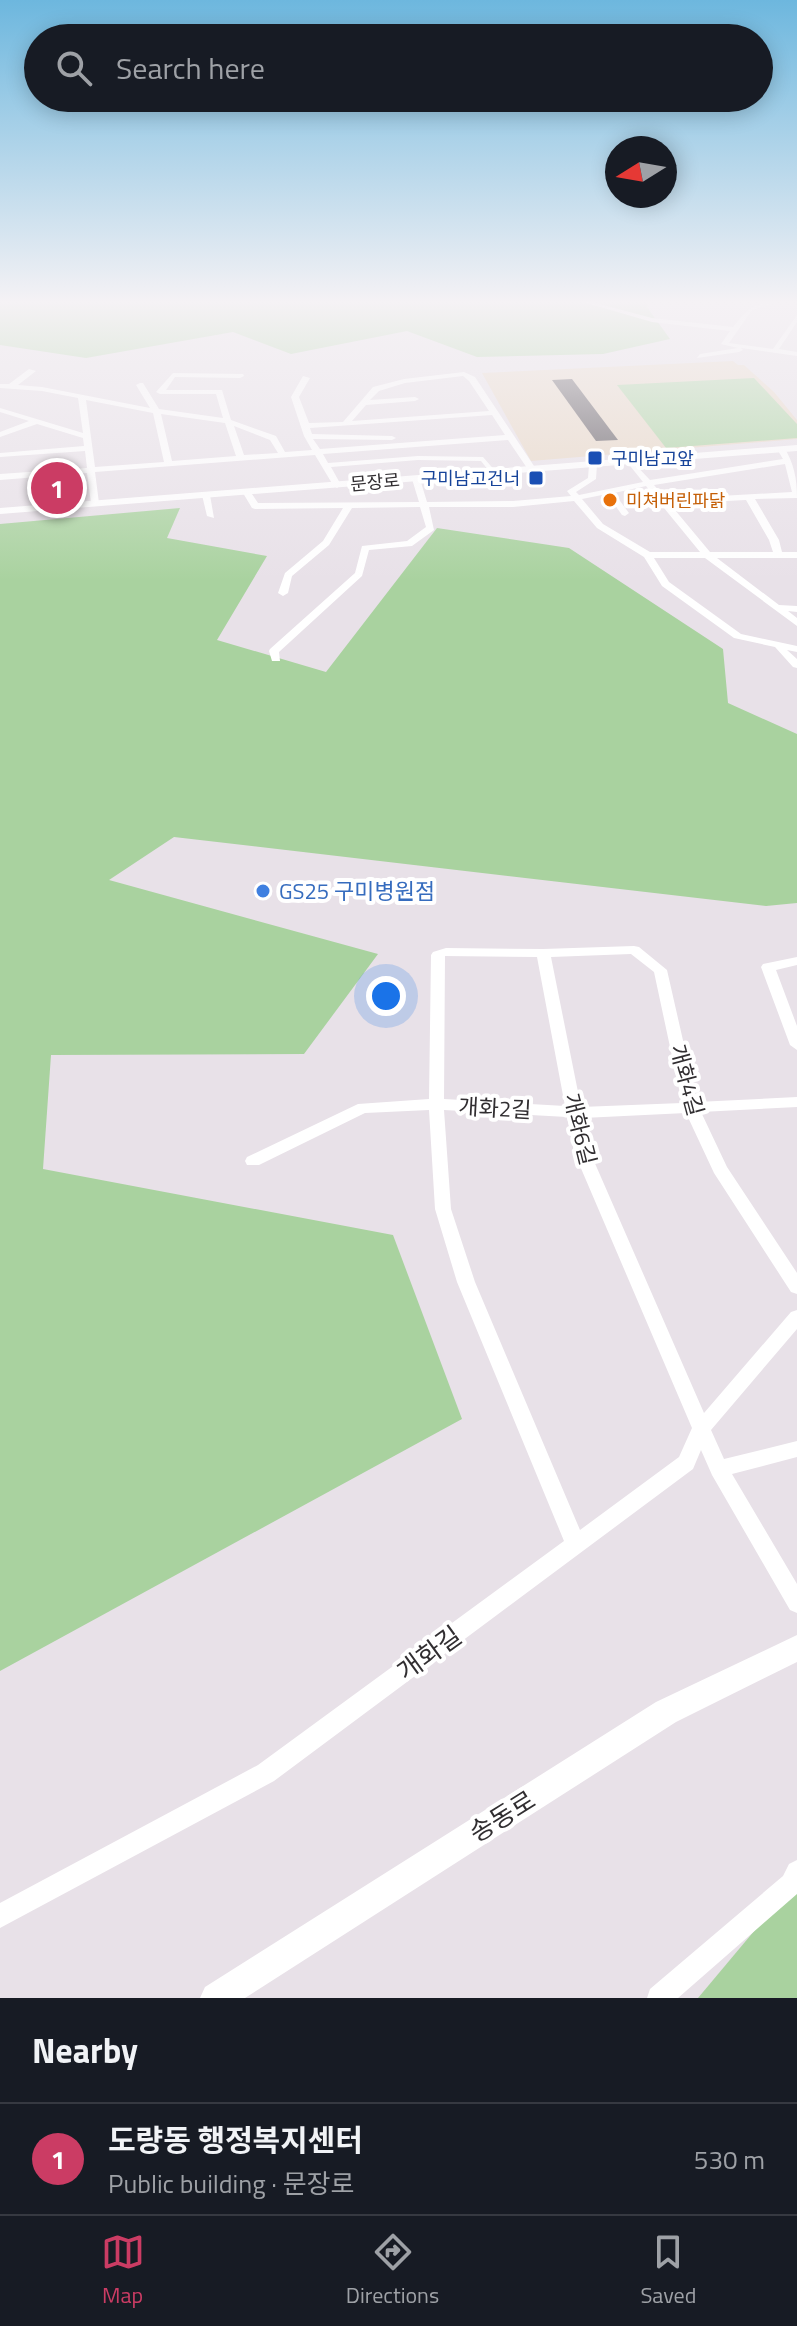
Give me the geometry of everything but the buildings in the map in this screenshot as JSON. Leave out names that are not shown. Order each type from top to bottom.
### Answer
[{"type":"street","points":[[73,395],[228,421],[273,438],[283,455]]},
{"type":"street","points":[[146,395],[156,411],[169,464]]},
{"type":"street","points":[[220,395],[241,458]]},
{"type":"street","points":[[296,395],[308,436],[328,465],[337,485]]},
{"type":"street","points":[[345,424],[370,395]]},
{"type":"street","points":[[413,395],[429,417]]},
{"type":"street","points":[[482,395],[532,469]]},
{"type":"street","points":[[82,397],[95,503]]},
{"type":"street","points":[[363,403],[415,399]]},
{"type":"street","points":[[0,410],[87,437]]},
{"type":"street","points":[[306,426],[492,413]]},
{"type":"street","points":[[0,435],[37,421]]},
{"type":"street","points":[[308,436],[397,438],[412,444]]},
{"type":"street","points":[[0,477],[510,437]]},
{"type":"street","points":[[0,455],[90,448]]},
{"type":"street","name":"문장로","points":[[0,511],[797,448]]},
{"type":"street","points":[[664,502],[797,495],[788,461],[781,449]]},
{"type":"street","points":[[328,465],[418,458],[483,459],[493,473]]},
{"type":"street","points":[[247,493],[255,506],[513,504],[576,498],[788,461]]},
{"type":"street","points":[[631,462],[705,553],[797,623]]},
{"type":"street","points":[[593,465],[592,479],[571,491],[600,526],[648,555],[665,584],[738,636],[779,648],[797,649]]},
{"type":"street","points":[[276,659],[274,651],[359,574],[365,548],[409,544],[431,528],[416,479]]},
{"type":"street","points":[[609,491],[625,513]]},
{"type":"street","points":[[206,495],[211,516]]},
{"type":"street","points":[[749,497],[774,540],[778,554]]},
{"type":"street","points":[[283,593],[288,575],[326,543],[349,506]]},
{"type":"street","points":[[648,555],[797,555]]},
{"type":"street","points":[[777,608],[797,609]]},
{"type":"street","points":[[779,648],[797,665]]},
{"type":"street","name":"개화4길","points":[[543,953],[634,950],[660,970],[691,1108],[720,1169],[797,1287]]},
{"type":"street","points":[[543,953],[442,953],[436,1104],[443,1209],[466,1282],[576,1545]]},
{"type":"street","name":"개화6길","points":[[543,953],[582,1152],[701,1429]]},
{"type":"street","points":[[797,961],[768,967],[797,1045]]},
{"type":"street","name":"개화2길","points":[[253,1161],[363,1108],[436,1104],[574,1112],[797,1102]]},
{"type":"street","name":"개화길","points":[[0,1916],[266,1773],[686,1463],[701,1429],[797,1317]]},
{"type":"street","points":[[701,1429],[719,1469],[797,1603]]},
{"type":"street","points":[[719,1469],[797,1449]]},
{"type":"street","name":"송동로","points":[[216,1998],[666,1712],[797,1648]]},
{"type":"street","points":[[659,1998],[791,1884],[797,1872]]},
{"type":"shaded area","points":[[494,395],[777,395],[797,420],[797,439],[531,461]]},
{"type":"green space","points":[[625,395],[770,395],[797,424],[797,438],[666,448]]},
{"type":"green space","points":[[180,508],[167,538],[267,556],[217,640],[326,672],[437,528],[569,548],[723,649],[728,703],[797,734],[797,903],[766,906],[174,837],[109,880],[378,954],[304,1054],[51,1055],[43,1169],[393,1235],[462,1419],[0,1671],[0,524]]},
{"type":"green space","points":[[797,1880],[797,1998],[698,1998]]},
{"type":"place","name":"구미남고앞","points":[[595,458]]},
{"type":"place","name":"구미남고건너","points":[[536,478]]},
{"type":"place","name":"도량동 행정복지센터","points":[[57,488]]},
{"type":"place","name":"미쳐버린파닭","points":[[610,500]]},
{"type":"place","name":"GS25 구미병원점","points":[[263,891]]}]
